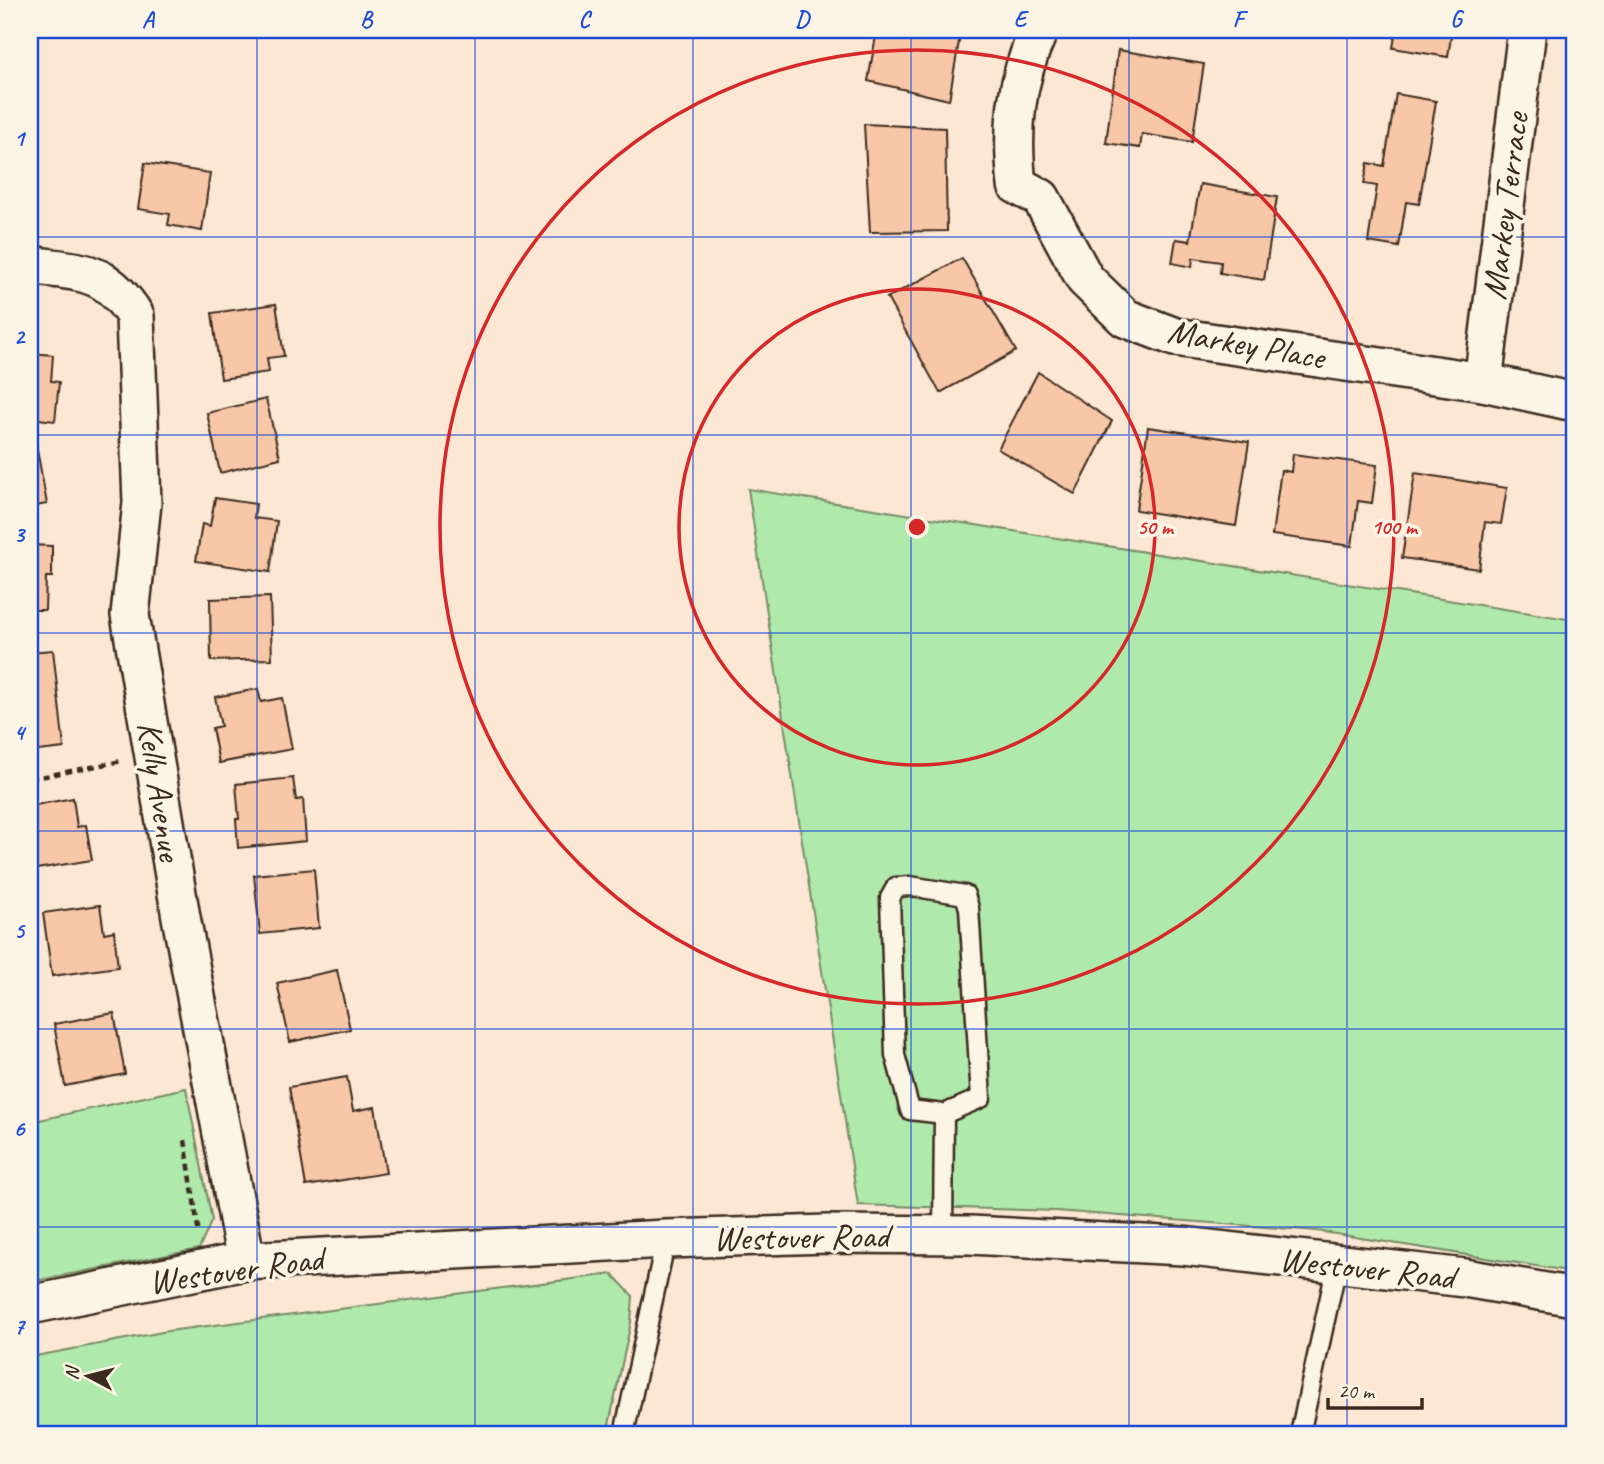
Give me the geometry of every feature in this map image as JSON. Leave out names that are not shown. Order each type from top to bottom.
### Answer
[{"type":"street","name":"Markey Place","points":[[1039,30],[1024,62],[1015,102],[1013,144],[1017,185],[1041,198],[1084,279],[1125,318],[1175,337],[1483,382],[1574,402]]},
{"type":"street","name":"Markey Terrace","points":[[1483,382],[1527,30]]},
{"type":"street","name":"Kelly Avenue","points":[[30,265],[90,274],[119,290],[135,316],[142,503],[130,615],[181,917],[246,1261]]},
{"type":"street","name":"Westover Road","points":[[30,1305],[246,1261],[666,1239],[828,1234],[943,1235],[1183,1246],[1465,1278],[1574,1297]]},
{"type":"lane","points":[[910,886],[965,895],[969,908],[981,1098],[944,1114],[911,1110],[895,1055],[890,898],[896,887],[910,886]]},
{"type":"lane","points":[[943,1235],[944,1114]]},
{"type":"lane","points":[[624,1434],[666,1239]]},
{"type":"lane","points":[[1300,1434],[1337,1265]]},
{"type":"path","points":[[30,779],[154,755]]},
{"type":"path","points":[[184,1134],[200,1238],[187,1241]]},
{"type":"green space","points":[[748,489],[1574,620],[1574,1272],[1317,1231],[1056,1211],[858,1205]]},
{"type":"green space","points":[[186,1088],[212,1220],[199,1249],[30,1282],[30,1122]]},
{"type":"green space","points":[[612,1274],[633,1296],[631,1322],[607,1434],[30,1434],[30,1357],[168,1331]]},
{"type":"building","points":[[877,30],[961,30],[949,100],[868,81]]},
{"type":"building","points":[[1396,30],[1452,30],[1448,57],[1393,48]]},
{"type":"building","points":[[1118,50],[1204,64],[1192,142],[1142,134],[1140,148],[1106,143]]},
{"type":"building","points":[[1396,94],[1436,101],[1419,204],[1406,202],[1399,247],[1368,242],[1377,186],[1364,184],[1368,163],[1384,166]]},
{"type":"building","points":[[864,124],[945,128],[947,231],[870,232]]},
{"type":"building","points":[[145,163],[210,173],[202,231],[168,225],[170,214],[138,209]]},
{"type":"building","points":[[1200,184],[1277,197],[1264,280],[1220,273],[1221,262],[1193,258],[1192,267],[1172,263],[1176,239],[1190,241]]},
{"type":"building","points":[[962,258],[1016,351],[940,393],[887,298]]},
{"type":"building","points":[[276,304],[284,356],[267,358],[269,372],[221,379],[212,313]]},
{"type":"building","points":[[30,353],[53,355],[51,381],[59,382],[55,421],[30,418]]},
{"type":"building","points":[[1038,372],[1112,421],[1075,494],[998,449]]},
{"type":"building","points":[[266,399],[280,458],[220,473],[207,413]]},
{"type":"building","points":[[1148,427],[1249,442],[1236,526],[1136,510]]},
{"type":"building","points":[[36,444],[47,504],[30,507],[30,446]]},
{"type":"building","points":[[1293,454],[1377,465],[1372,503],[1358,501],[1352,546],[1272,535],[1281,470],[1291,472]]},
{"type":"building","points":[[1415,473],[1507,488],[1501,524],[1485,522],[1479,569],[1402,558]]},
{"type":"building","points":[[215,498],[256,504],[254,518],[277,521],[270,572],[196,561],[202,524],[210,526]]},
{"type":"building","points":[[30,545],[52,546],[52,577],[46,577],[45,610],[30,610]]},
{"type":"building","points":[[270,597],[272,659],[211,661],[210,599]]},
{"type":"building","points":[[53,650],[64,748],[30,752],[30,652]]},
{"type":"building","points":[[258,689],[261,702],[282,698],[292,749],[219,763],[212,728],[221,726],[215,697]]},
{"type":"building","points":[[293,778],[296,800],[303,799],[306,841],[238,848],[236,784]]},
{"type":"building","points":[[73,798],[77,827],[86,825],[92,860],[30,870],[30,806]]},
{"type":"building","points":[[314,869],[319,928],[260,934],[254,875]]},
{"type":"building","points":[[100,905],[104,933],[114,931],[118,967],[52,976],[43,913]]},
{"type":"building","points":[[337,970],[350,1029],[290,1042],[277,983]]},
{"type":"building","points":[[114,1013],[125,1074],[65,1086],[54,1024]]},
{"type":"building","points":[[347,1077],[353,1111],[375,1107],[386,1173],[306,1186],[289,1087]]}]
